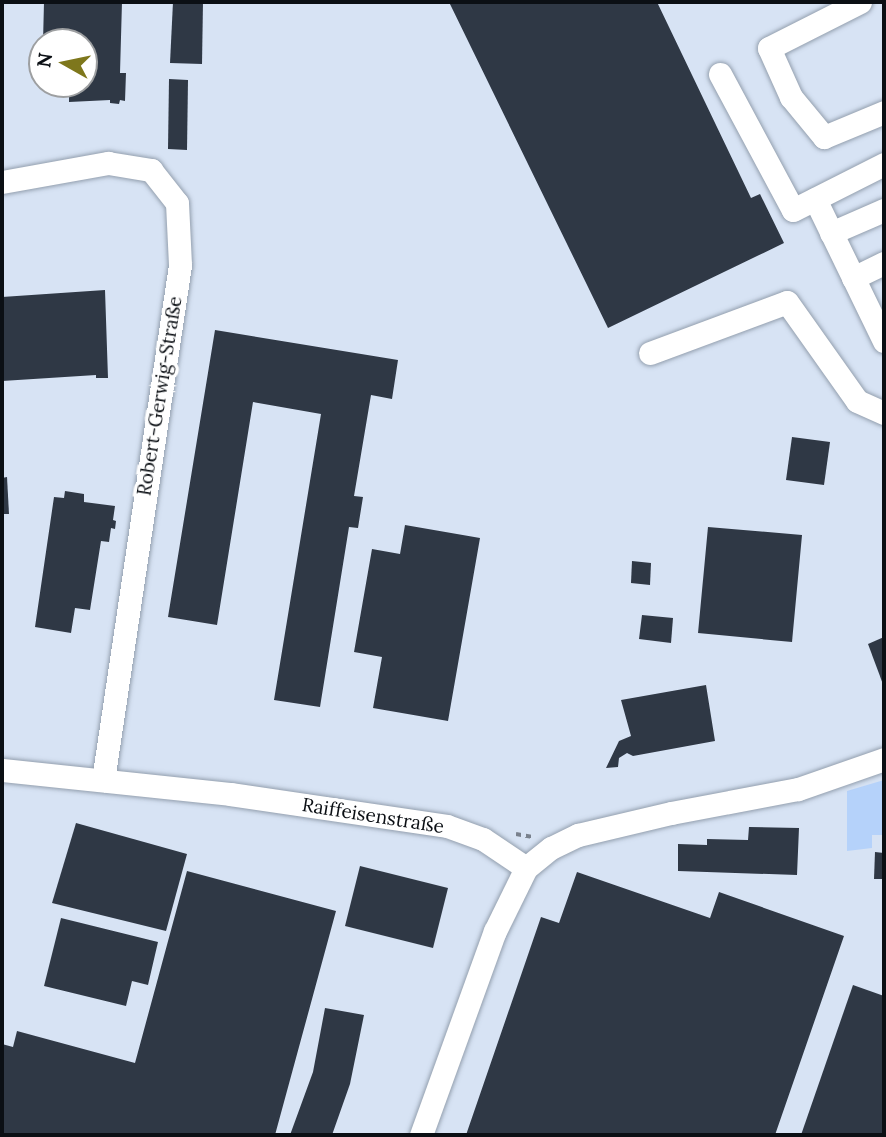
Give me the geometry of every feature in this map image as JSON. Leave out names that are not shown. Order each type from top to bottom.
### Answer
[{"type":"street","points":[[860,2],[769,48],[790,97],[824,137],[884,112]]},
{"type":"street","points":[[720,74],[793,210],[884,164]]},
{"type":"street","name":"Robert-Gerwig-Straße","points":[[2,182],[108,163],[151,170],[177,203],[180,265],[103,780]]},
{"type":"street","points":[[815,199],[853,278],[881,326]]},
{"type":"street","points":[[831,233],[884,210]]},
{"type":"street","points":[[853,278],[884,263]]},
{"type":"street","points":[[650,353],[787,302],[857,401],[884,413]]},
{"type":"street","points":[[421,1135],[495,931],[526,868],[551,848],[578,835],[671,813],[799,789],[884,760]]},
{"type":"street","name":"Raiffeisenstraße","points":[[2,770],[230,794],[447,826],[483,839],[526,868]]},
{"type":"path","points":[[511,832],[537,838]]},
{"type":"shaded area","points":[[884,780],[884,835],[872,835],[872,848],[847,851],[847,791]]},
{"type":"building","points":[[44,2],[122,2],[120,73],[126,73],[125,101],[120,100],[119,104],[110,103],[110,100],[69,102],[69,98],[98,98],[98,28],[43,28]]},
{"type":"building","points":[[173,2],[203,2],[202,64],[170,63]]},
{"type":"building","points":[[449,2],[657,2],[751,198],[760,194],[784,243],[608,328]]},
{"type":"building","points":[[169,79],[188,80],[187,150],[168,149]]},
{"type":"building","points":[[105,290],[108,378],[96,378],[96,375],[2,381],[2,297]]},
{"type":"building","points":[[215,330],[398,360],[392,399],[371,395],[354,496],[363,497],[358,528],[349,527],[320,707],[274,700],[321,414],[253,402],[217,625],[168,617]]},
{"type":"building","points":[[792,437],[830,442],[824,485],[786,480]]},
{"type":"building","points":[[7,477],[9,514],[2,514],[2,478]]},
{"type":"building","points":[[65,491],[84,494],[84,502],[115,506],[113,520],[116,521],[115,529],[111,528],[109,542],[101,541],[90,610],[75,608],[71,633],[35,627],[54,497],[64,498]]},
{"type":"building","points":[[405,525],[480,538],[448,721],[373,708],[382,657],[354,652],[372,549],[400,554]]},
{"type":"building","points":[[708,527],[802,535],[792,642],[698,633]]},
{"type":"building","points":[[632,561],[651,563],[650,585],[631,583]]},
{"type":"building","points":[[642,615],[673,618],[671,643],[639,639]]},
{"type":"building","points":[[884,637],[884,687],[868,644]]},
{"type":"building","points":[[706,685],[715,741],[633,756],[627,753],[619,758],[618,767],[606,768],[619,741],[631,736],[621,700]]},
{"type":"building","points":[[76,823],[187,854],[166,931],[52,903]]},
{"type":"building","points":[[749,827],[799,828],[797,875],[678,871],[678,844],[707,845],[707,839],[748,840]]},
{"type":"building","points":[[875,852],[884,853],[884,879],[874,879]]},
{"type":"building","points":[[360,866],[448,888],[433,948],[345,926]]},
{"type":"building","points":[[187,871],[336,911],[275,1135],[2,1135],[2,1044],[13,1047],[17,1031],[135,1063]]},
{"type":"building","points":[[577,872],[710,918],[719,892],[844,936],[775,1135],[466,1135],[541,917],[559,923]]},
{"type":"building","points":[[61,918],[158,942],[148,985],[132,981],[126,1006],[44,986]]},
{"type":"building","points":[[853,985],[884,996],[884,1135],[801,1135]]},
{"type":"building","points":[[325,1008],[364,1015],[350,1084],[332,1135],[290,1135],[313,1072]]}]
